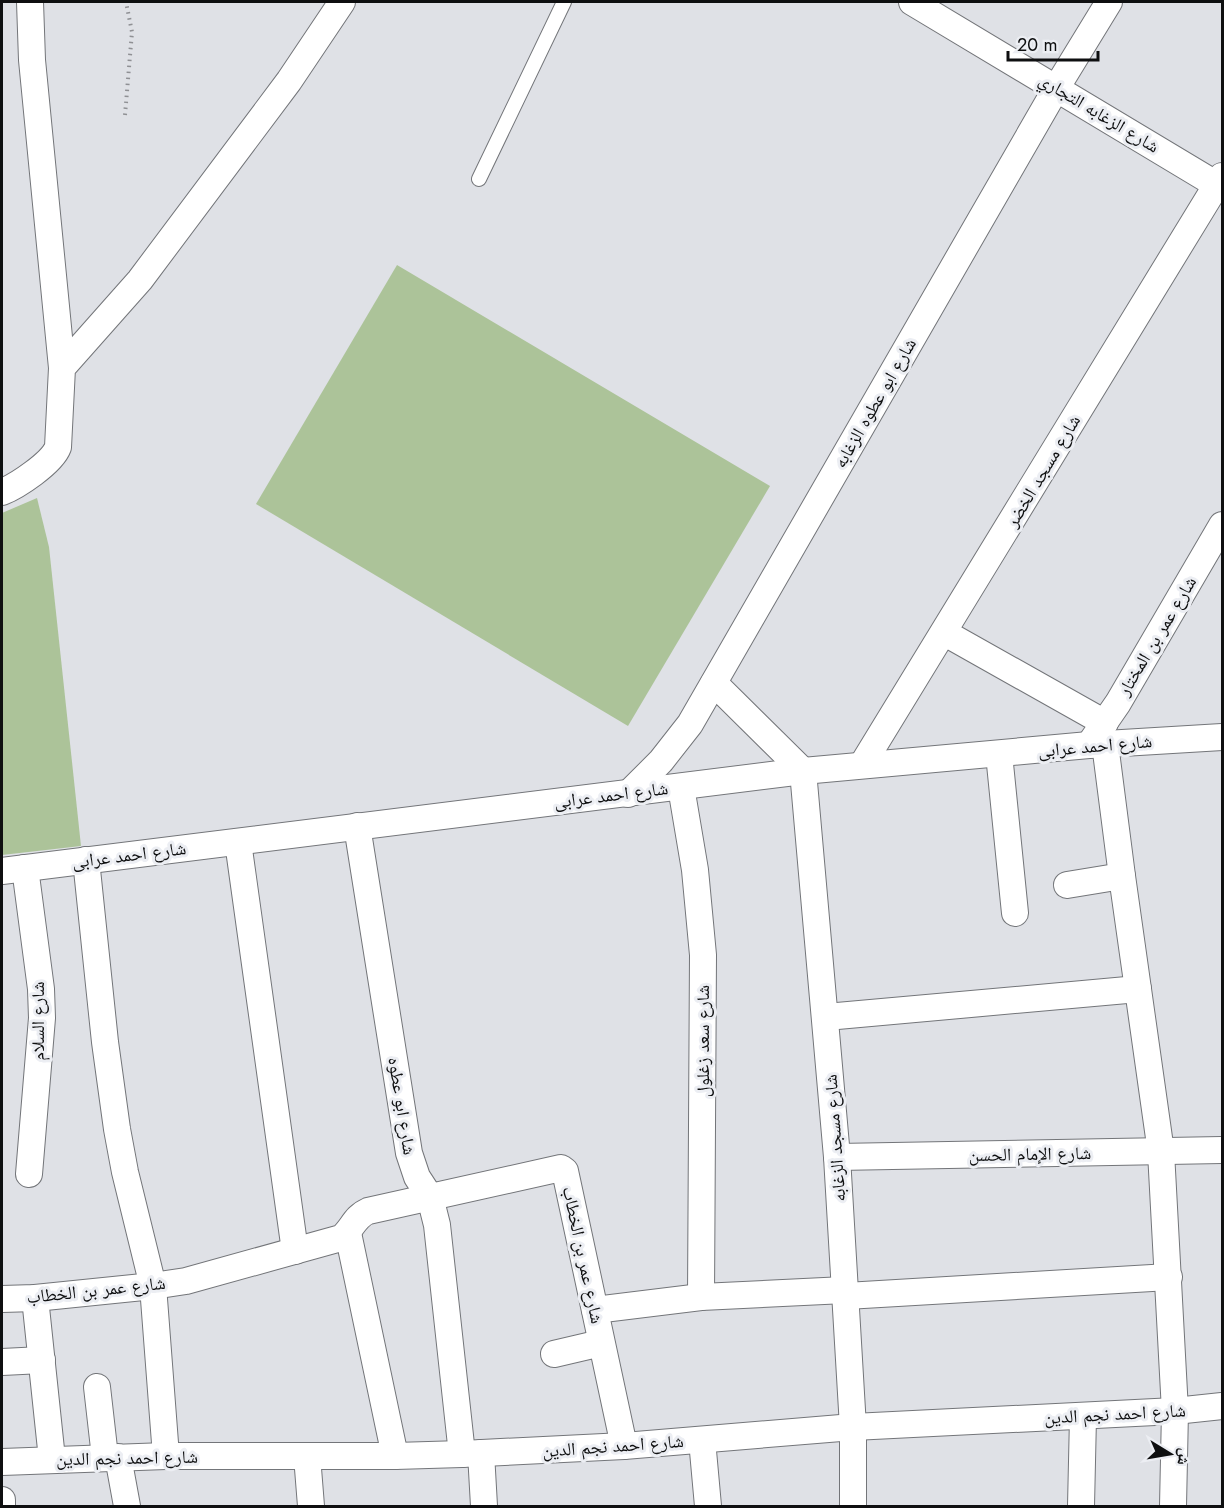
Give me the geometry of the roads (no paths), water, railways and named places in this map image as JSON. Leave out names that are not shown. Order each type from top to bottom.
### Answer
[{"type":"street","points":[[3,484],[47,462],[58,447],[62,368],[32,60],[30,2]]},
{"type":"street","points":[[62,368],[140,280],[289,81],[342,2]]},
{"type":"street","name":"شارع الزغابه التجاري","points":[[912,2],[1221,182]]},
{"type":"street","name":"شارع ابو عطوه الزغابه","points":[[628,794],[661,761],[690,724],[1057,87],[1109,2]]},
{"type":"street","name":"شارع مسجد الخضر","points":[[862,765],[1221,182]]},
{"type":"street","name":"شارع عمر بن المختار","points":[[1099,738],[1222,525]]},
{"type":"street","points":[[945,633],[1099,738],[1122,876],[1161,1152],[1175,1412],[1173,1506]]},
{"type":"street","points":[[714,683],[802,771]]},
{"type":"street","name":"شارع احمد عرابى","points":[[13,869],[802,771],[999,754],[1099,738],[1222,737]]},
{"type":"street","points":[[999,754],[1015,913]]},
{"type":"street","name":"شارع مسجد الزغابه","points":[[802,771],[837,1157],[854,1427],[853,1506]]},
{"type":"street","name":"شارع سعد زغلول","points":[[681,787],[695,870],[703,955],[701,1298]]},
{"type":"street","name":"شارع ابو عطوه","points":[[357,826],[409,1153],[417,1177],[430,1197],[437,1225],[472,1454],[484,1506]]},
{"type":"street","points":[[238,842],[295,1251]]},
{"type":"street","points":[[86,860],[105,1042],[117,1129],[125,1172],[153,1286],[166,1456]]},
{"type":"street","name":"شارع السلام","points":[[13,869],[40,989],[42,1018],[29,1174]]},
{"type":"street","points":[[1067,885],[1122,876]]},
{"type":"street","points":[[826,1017],[1138,989]]},
{"type":"street","name":"شارع الإمام الحسن","points":[[837,1157],[1222,1150]]},
{"type":"street","name":"شارع عمر بن الخطاب","points":[[2,1299],[35,1298],[186,1281],[340,1238],[348,1233],[354,1221],[362,1214],[558,1168],[563,1169],[624,1446]]},
{"type":"street","points":[[348,1233],[395,1456]]},
{"type":"street","points":[[595,1310],[701,1298],[1169,1277]]},
{"type":"street","points":[[35,1298],[52,1459]]},
{"type":"street","points":[[554,1354],[601,1343]]},
{"type":"street","points":[[2,1362],[42,1360]]},
{"type":"street","points":[[97,1387],[111,1457],[127,1506]]},
{"type":"street","name":"شارع احمد نجم الدين","points":[[2,1462],[166,1456],[472,1454],[624,1446],[854,1427],[1175,1412],[1222,1406]]},
{"type":"street","points":[[1081,1506],[1083,1417]]},
{"type":"street","points":[[702,1440],[708,1506]]},
{"type":"street","points":[[307,1456],[311,1506]]},
{"type":"street","points":[[2,1500],[2,1506]]},
{"type":"lane","points":[[479,179],[564,2]]}]
